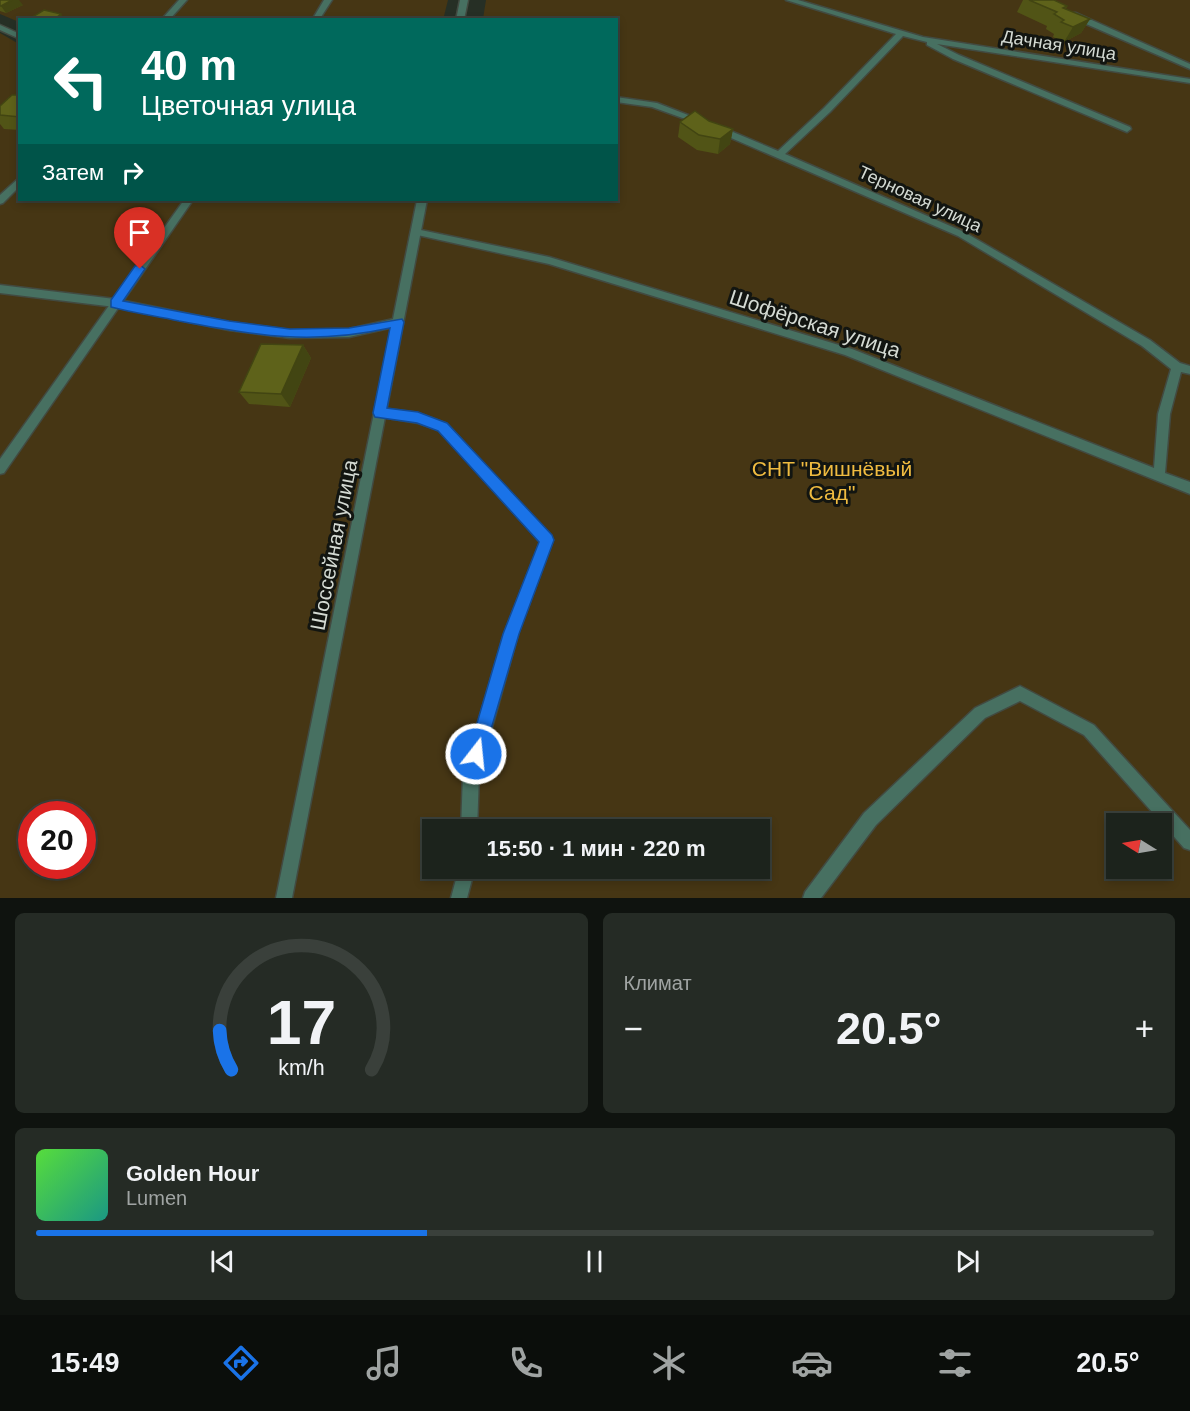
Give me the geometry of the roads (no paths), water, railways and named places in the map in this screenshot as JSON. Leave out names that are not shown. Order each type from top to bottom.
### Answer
[{"type":"street","points":[[166,18],[183,0]]},
{"type":"street","points":[[316,18],[328,0]]},
{"type":"street","points":[[460,18],[464,0]]},
{"type":"street","name":"Дачная улица","points":[[790,0],[922,39],[1190,81]]},
{"type":"street","points":[[1068,13],[1190,67]]},
{"type":"street","points":[[0,27],[18,36]]},
{"type":"street","points":[[780,154],[841,96],[901,33]]},
{"type":"street","name":"Дачная улица","points":[[922,39],[956,57],[1127,129]]},
{"type":"street","name":"Терновая улица","points":[[618,99],[674,111],[780,154],[961,234],[1146,343],[1177,367],[1190,370]]},
{"type":"street","points":[[0,201],[18,182]]},
{"type":"street","points":[[0,469],[187,201]]},
{"type":"street","name":"Шоссейная улица","points":[[284,898],[422,201]]},
{"type":"street","name":"Шофёрская улица","points":[[416,232],[549,261],[848,352],[1190,488]]},
{"type":"street","points":[[0,289],[115,303],[229,326],[290,334],[349,333],[398,322]]},
{"type":"street","points":[[1159,477],[1164,414],[1177,367]]},
{"type":"street","points":[[380,413],[418,418],[443,427],[547,540],[511,634],[471,774],[469,819]]},
{"type":"street","points":[[811,898],[870,819],[980,713],[1020,693],[1089,729],[1190,842]]},
{"type":"street","points":[[459,898],[464,879]]},
{"type":"park label","name":"СНТ \"Вишнёвый Сад\"","points":[[832,481]]}]
